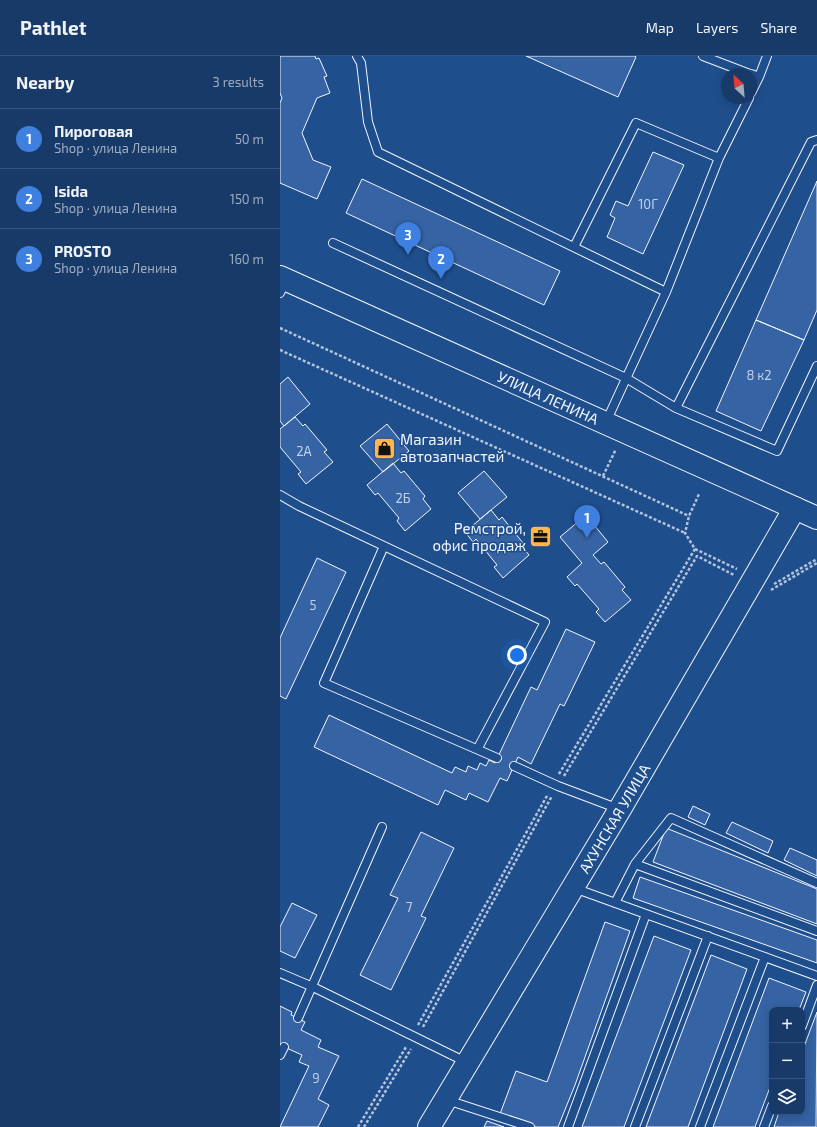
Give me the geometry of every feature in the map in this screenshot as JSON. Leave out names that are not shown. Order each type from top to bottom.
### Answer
[{"type":"main road","name":"УЛИЦА ЛЕНИНА","points":[[282,283],[606,423],[817,518]]},
{"type":"main road","name":"АХУНСКАЯ УЛИЦА","points":[[429,1127],[466,1062],[620,809],[796,508]]},
{"type":"lane","points":[[357,56],[361,63],[368,122],[378,152],[666,292]]},
{"type":"lane","points":[[703,56],[735,68]]},
{"type":"lane","points":[[757,70],[767,56]]},
{"type":"lane","points":[[606,423],[666,292],[719,158],[746,104]]},
{"type":"lane","points":[[574,247],[636,123],[719,158]]},
{"type":"lane","points":[[676,408],[811,142],[817,140]]},
{"type":"lane","points":[[333,244],[626,378],[676,408],[777,451],[817,366]]},
{"type":"lane","points":[[280,495],[545,622],[478,748]]},
{"type":"lane","points":[[384,546],[324,683],[478,748],[497,758]]},
{"type":"lane","points":[[514,766],[553,784],[620,809]]},
{"type":"lane","points":[[615,903],[635,864],[671,818],[817,883]]},
{"type":"lane","points":[[298,1018],[382,827]]},
{"type":"lane","points":[[635,864],[817,931]]},
{"type":"lane","points":[[573,887],[817,976]]},
{"type":"lane","points":[[568,1127],[646,914]]},
{"type":"lane","points":[[635,1127],[708,936]]},
{"type":"lane","points":[[700,1127],[765,957]]},
{"type":"lane","points":[[280,973],[313,986],[466,1062]]},
{"type":"lane","points":[[805,1018],[817,985]]},
{"type":"lane","points":[[280,1055],[284,1047]]},
{"type":"lane","points":[[445,1099],[530,1127]]},
{"type":"lane","points":[[764,1127],[769,1114]]},
{"type":"path","points":[[280,328],[689,516]]},
{"type":"path","points":[[280,350],[685,533],[695,549],[771,585],[817,559]]},
{"type":"path","points":[[685,533],[689,516],[699,494]]},
{"type":"path","points":[[358,1127],[412,1036],[553,784],[695,549]]},
{"type":"building","points":[[280,56],[315,56],[316,59],[319,58],[327,76],[324,77],[330,93],[317,98],[302,133],[313,160],[331,167],[317,199],[280,183],[280,103],[282,98],[280,93]]},
{"type":"building","points":[[526,56],[635,56],[636,57],[618,97]]},
{"type":"building","points":[[653,152],[684,165],[643,254],[607,237],[615,218],[610,215],[616,201],[628,206]]},
{"type":"building","points":[[362,179],[560,271],[544,305],[346,213]]},
{"type":"building","points":[[817,181],[817,310],[804,340],[756,320]]},
{"type":"building","points":[[756,320],[804,340],[761,431],[716,411]]},
{"type":"building","points":[[288,377],[310,404],[284,426],[280,421],[280,384]]},
{"type":"building","points":[[295,417],[303,426],[305,424],[327,450],[324,452],[333,462],[306,484],[298,474],[301,472],[280,447],[280,429]]},
{"type":"building","name":"Магазин автозапчастей","points":[[387,424],[409,451],[383,472],[360,446]]},
{"type":"building","points":[[393,463],[401,473],[404,471],[425,496],[423,499],[431,509],[405,531],[397,521],[399,518],[378,493],[375,495],[367,485]]},
{"type":"building","points":[[484,471],[507,497],[480,519],[458,493]]},
{"type":"building","points":[[491,510],[499,520],[502,517],[523,543],[521,545],[529,555],[503,578],[494,567],[497,565],[476,539],[473,542],[465,532]]},
{"type":"building","points":[[586,515],[608,542],[593,555],[601,564],[604,562],[625,587],[622,590],[631,600],[605,622],[596,612],[599,609],[577,584],[575,586],[567,577],[582,563],[560,537]]},
{"type":"building","points":[[317,558],[346,572],[286,699],[280,696],[280,638]]},
{"type":"building","points":[[566,629],[595,642],[564,706],[560,704],[531,764],[518,757],[507,781],[500,778],[488,802],[469,793],[466,800],[445,790],[438,805],[314,747],[329,715],[452,773],[455,767],[466,772],[468,766],[477,770],[480,763],[486,766],[489,760],[495,763],[531,687],[537,690]]},
{"type":"building","points":[[693,806],[710,814],[705,825],[688,817]]},
{"type":"building","points":[[732,822],[773,841],[768,853],[726,833]]},
{"type":"building","points":[[666,828],[817,889],[817,924],[653,862]]},
{"type":"building","points":[[421,832],[454,848],[421,916],[426,918],[391,990],[360,975],[398,898],[390,895]]},
{"type":"building","points":[[790,848],[817,860],[817,876],[784,860]]},
{"type":"building","points":[[640,877],[817,940],[817,963],[633,898]]},
{"type":"building","points":[[292,903],[317,915],[295,958],[280,951],[280,927]]},
{"type":"building","points":[[605,922],[630,931],[575,1085],[558,1127],[536,1127],[500,1114],[516,1071],[547,1082]]},
{"type":"building","points":[[654,936],[691,950],[624,1127],[582,1127]]},
{"type":"building","points":[[711,955],[747,969],[688,1127],[646,1127]]},
{"type":"building","points":[[769,978],[806,992],[800,1007],[769,1007],[769,1090],[755,1127],[713,1127]]},
{"type":"building","points":[[280,1006],[292,1012],[291,1015],[305,1022],[301,1030],[321,1040],[318,1047],[339,1056],[318,1099],[329,1105],[318,1127],[280,1127],[309,1066],[299,1062],[302,1055],[280,1045]]},
{"type":"building","points":[[817,1012],[816,1127],[774,1127],[778,1115],[805,1115],[805,1044]]},
{"type":"building","points":[[487,1121],[504,1127],[484,1127]]},
{"type":"place","name":"PROSTO","points":[[408,255]]},
{"type":"place","name":"Isida","points":[[441,279]]},
{"type":"place","name":"Магазин автозапчастей","points":[[384,448]]},
{"type":"place","name":"Ремстрой, офис продаж","points":[[541,537]]},
{"type":"place","name":"Пироговая","points":[[587,538]]}]
